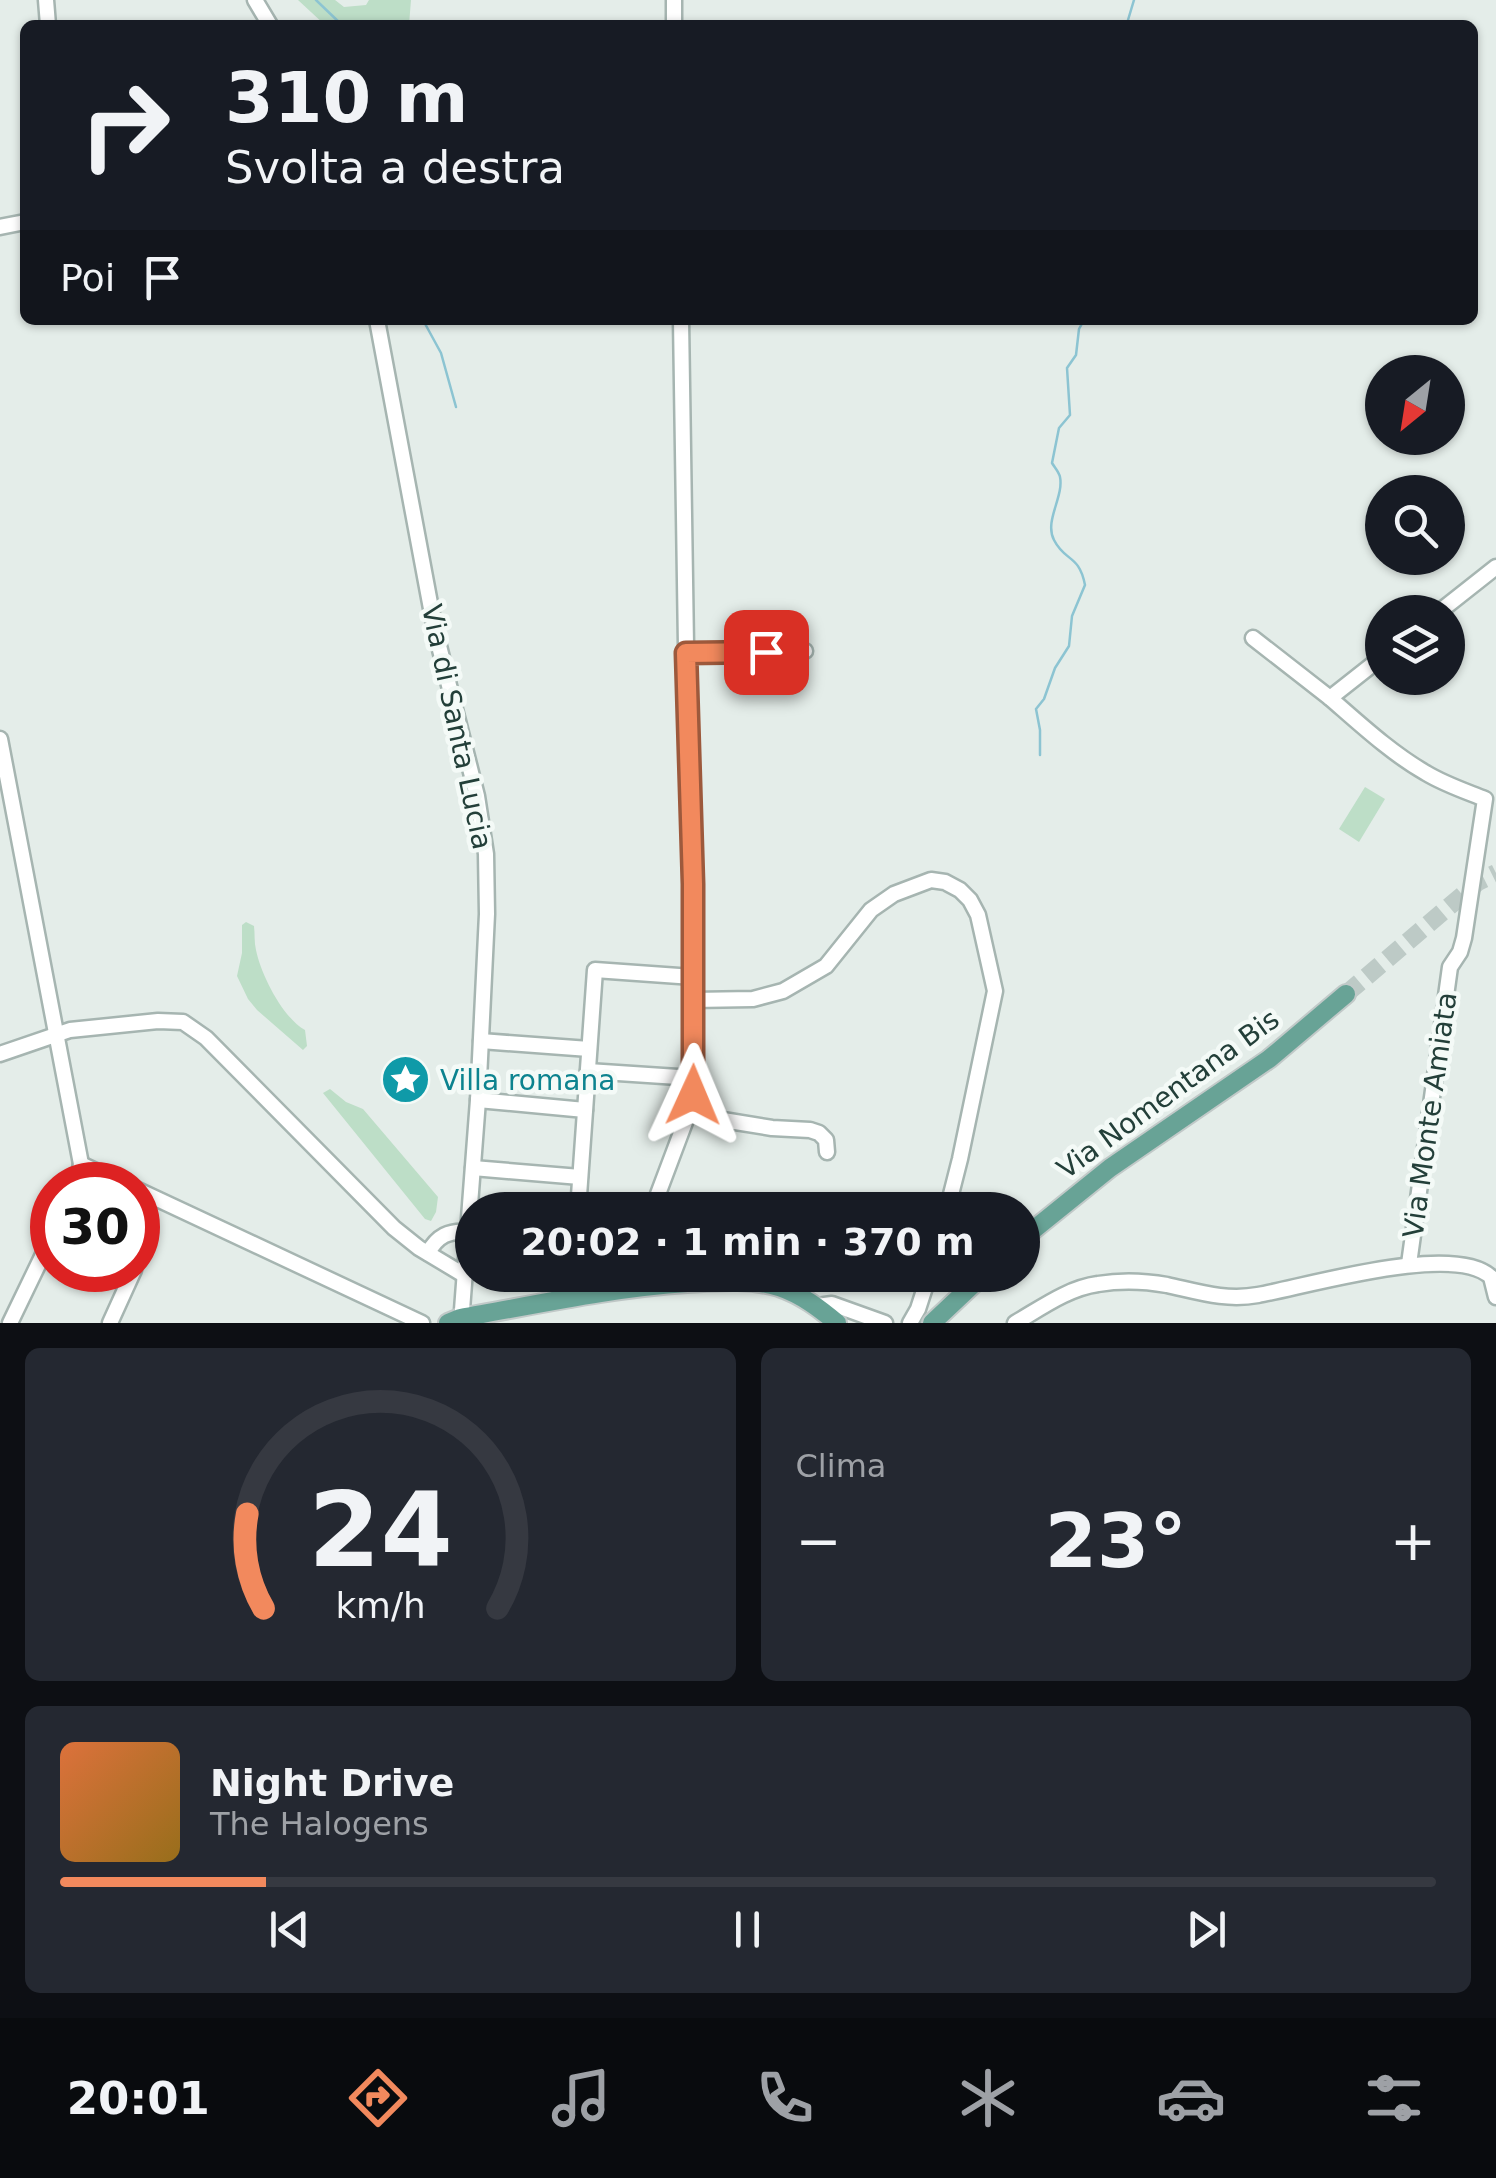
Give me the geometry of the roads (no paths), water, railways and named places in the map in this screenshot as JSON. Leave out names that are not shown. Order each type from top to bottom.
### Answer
[{"type":"main road","name":"Via Nomentana Bis","points":[[1040,1224],[1110,1168],[1269,1059],[1346,994]]},
{"type":"main road","points":[[456,1321],[591,1292]]},
{"type":"main road","points":[[792,1292],[837,1323]]},
{"type":"main road","points":[[932,1323],[965,1292]]},
{"type":"street","name":"Via di Santa Lucia","points":[[377,325],[435,630],[482,826],[487,914],[471,1192]]},
{"type":"street","points":[[659,1192],[689,1111],[693,1078],[681,325]]},
{"type":"street","points":[[1460,595],[1496,566]]},
{"type":"street","name":"Via Monte Amiata","points":[[1253,638],[1418,769],[1491,801],[1464,938],[1450,967],[1409,1264]]},
{"type":"street","points":[[686,653],[806,652]]},
{"type":"street","points":[[1330,698],[1365,670]]},
{"type":"street","points":[[0,739],[81,1162]]},
{"type":"street","points":[[693,1000],[753,999],[783,991],[826,966],[866,916],[894,894],[931,880],[960,890],[978,916],[995,995],[952,1192]]},
{"type":"street","points":[[579,1192],[595,970],[693,977]]},
{"type":"street","points":[[0,1054],[57,1033],[85,1028],[158,1022],[190,1026],[385,1220],[455,1270]]},
{"type":"street","points":[[481,1040],[590,1049]]},
{"type":"street","points":[[588,1070],[693,1078]]},
{"type":"street","points":[[478,1100],[585,1110]]},
{"type":"street","points":[[689,1111],[772,1128],[813,1131],[824,1138],[827,1152]]},
{"type":"street","points":[[473,1168],[580,1177]]},
{"type":"street","points":[[160,1200],[422,1323]]},
{"type":"street","points":[[428,1253],[437,1240],[455,1231]]},
{"type":"street","points":[[1015,1323],[1073,1290],[1101,1283],[1146,1282],[1216,1297],[1247,1297],[1409,1264],[1479,1268],[1492,1277],[1496,1296]]},
{"type":"street","points":[[10,1323],[30,1282]]},
{"type":"street","points":[[110,1323],[124,1292]]},
{"type":"street","name":"Via di Santa Lucia","points":[[456,1321],[461,1292]]},
{"type":"street","points":[[571,1298],[572,1292]]},
{"type":"street","points":[[910,1323],[924,1292]]},
{"type":"street","points":[[817,1306],[832,1304],[885,1323]]},
{"type":"waterway","points":[[316,0],[337,20]]},
{"type":"waterway","points":[[1128,20],[1134,0]]},
{"type":"waterway","points":[[426,325],[441,353],[456,407]]},
{"type":"waterway","points":[[1040,755],[1036,709],[1069,646],[1072,616],[1085,585],[1079,568],[1054,540],[1051,525],[1060,485],[1052,463],[1059,428],[1070,415],[1067,368],[1076,355],[1081,325]]},
{"type":"tunnel","points":[[1346,994],[1478,882],[1496,873]]},
{"type":"place","name":"Villa romana","points":[[405,1080]]}]
